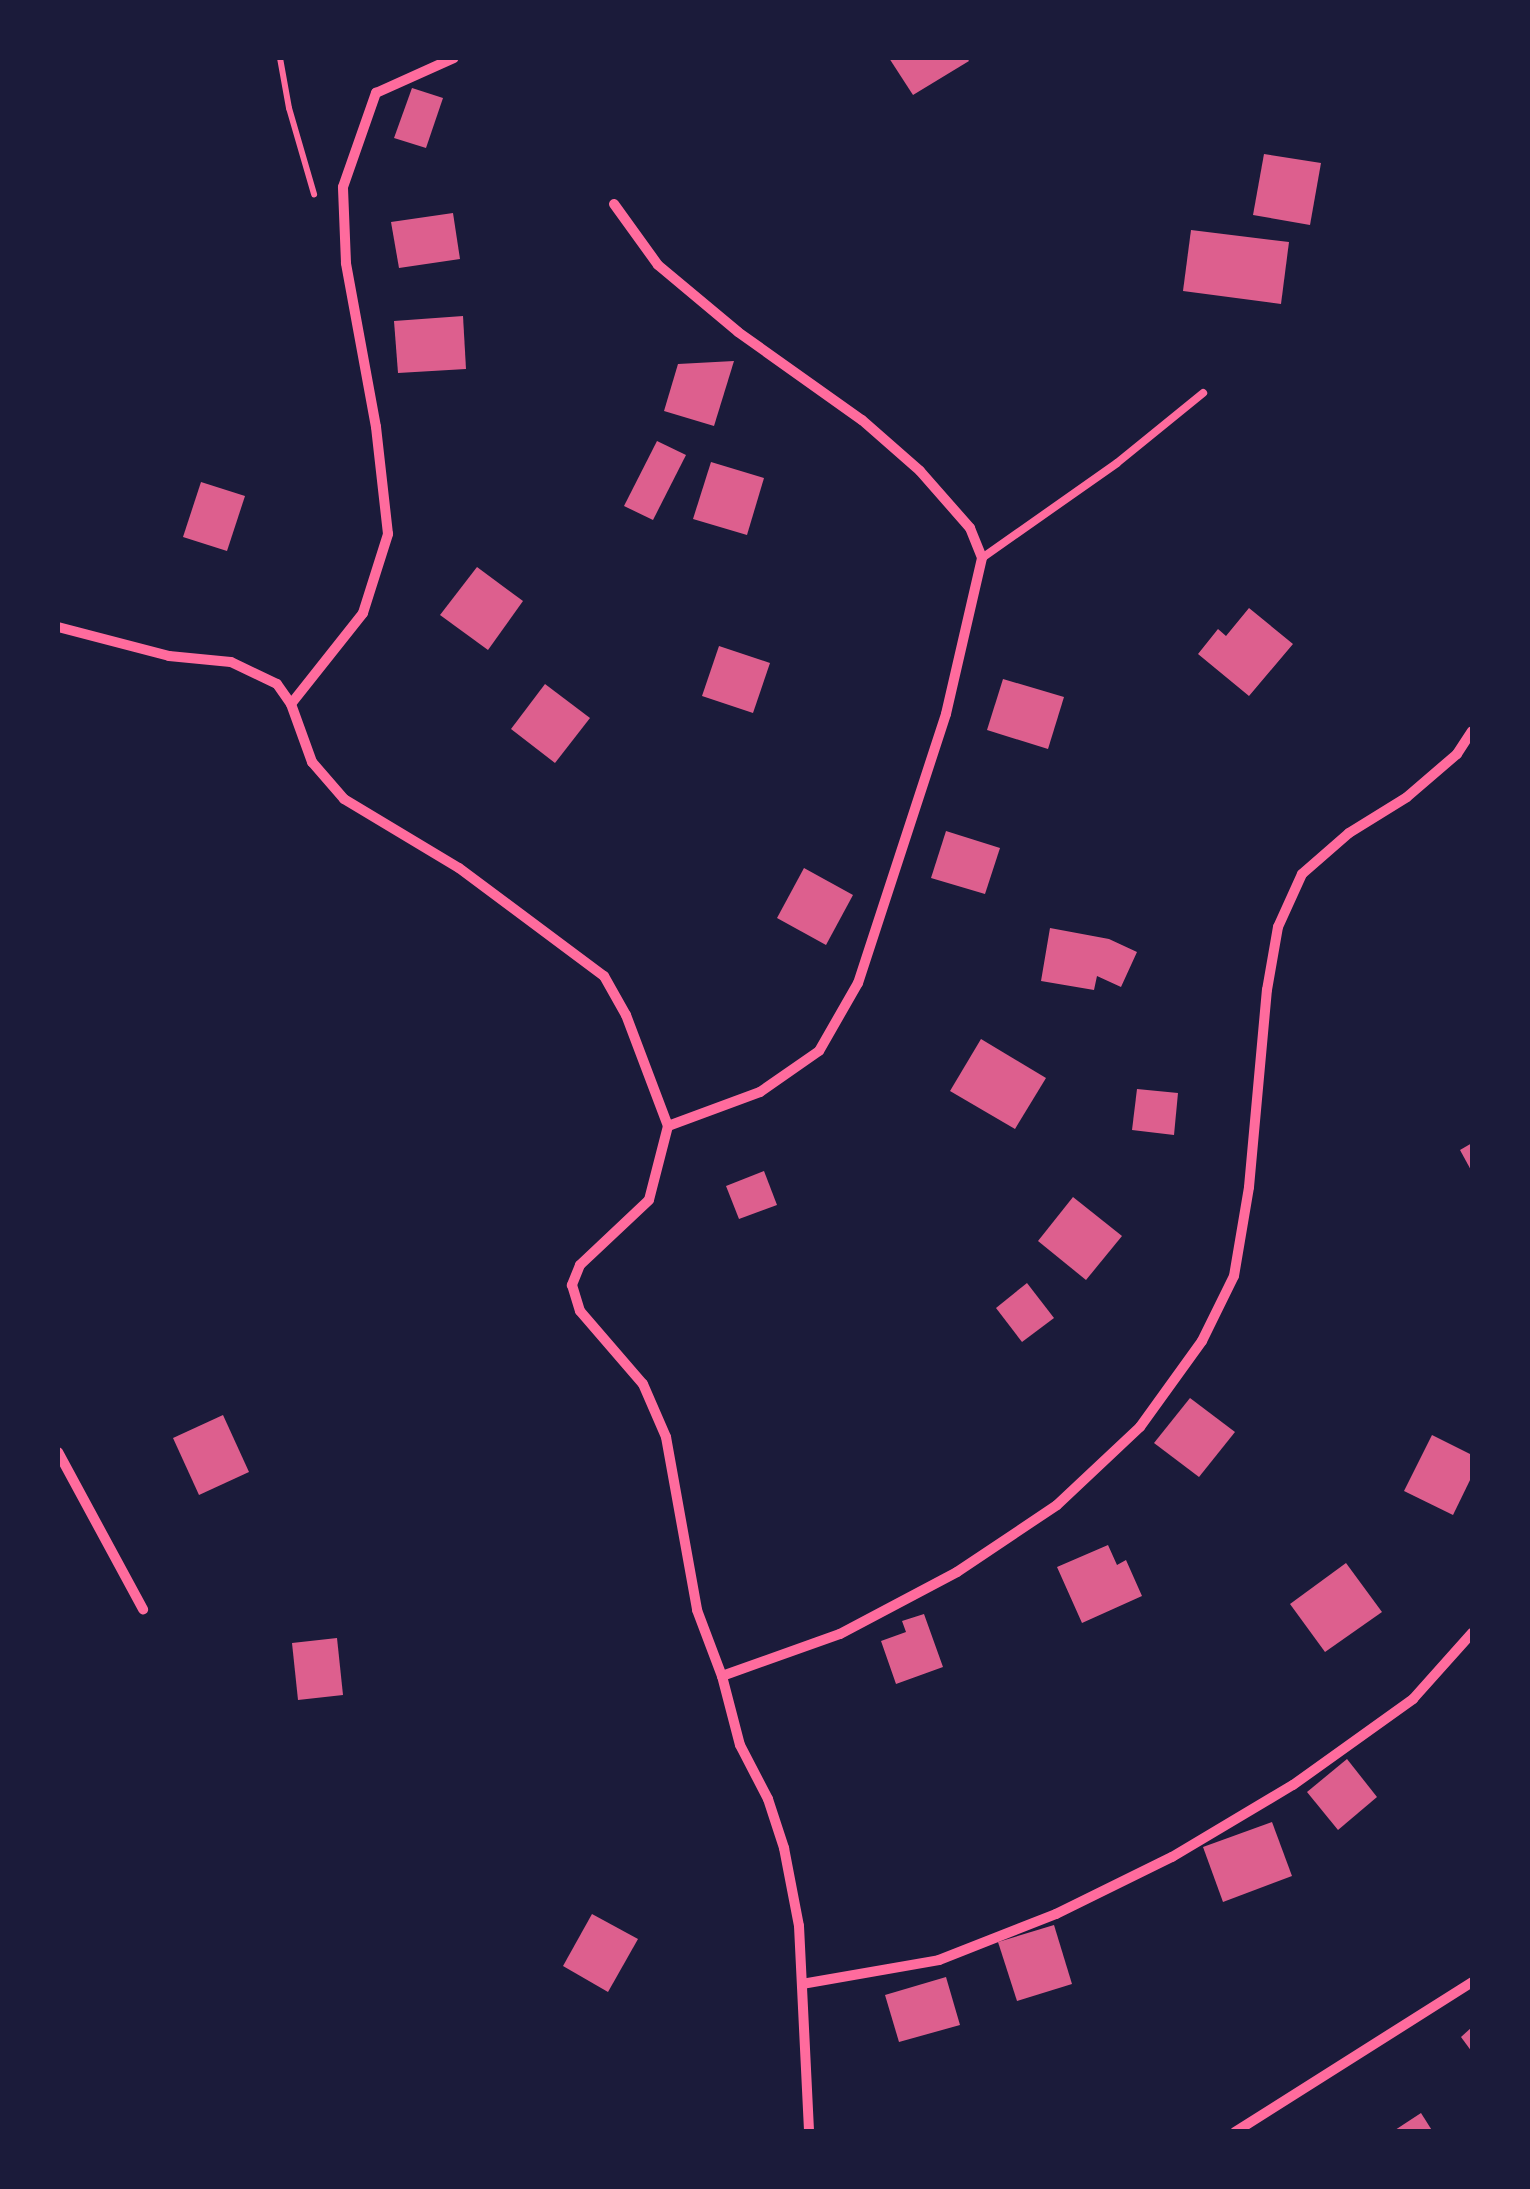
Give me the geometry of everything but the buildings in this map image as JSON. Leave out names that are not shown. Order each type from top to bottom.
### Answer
[{"type":"street","points":[[292,704],[363,613],[388,534],[376,427],[346,263],[343,187],[376,94],[454,58]]},
{"type":"street","points":[[614,204],[658,265],[738,332],[862,420],[920,471],[970,528],[982,558],[946,714],[858,983],[819,1051],[760,1092],[668,1126]]},
{"type":"street","points":[[58,628],[169,656],[232,662],[277,684],[292,704],[312,762],[344,799],[459,868],[604,976],[626,1015],[668,1126],[649,1200],[580,1266],[572,1285],[580,1311],[643,1384],[666,1437],[697,1610],[722,1676],[740,1745],[768,1800],[784,1848],[799,1926],[808,2132]]},
{"type":"street","points":[[722,1676],[840,1634],[957,1572],[1058,1505],[1140,1427],[1202,1341],[1234,1276],[1249,1187],[1267,990],[1278,927],[1302,874],[1349,833],[1407,797],[1458,754],[1472,731]]},
{"type":"street","points":[[58,1452],[142,1609]]},
{"type":"street","points":[[802,1984],[939,1960],[1056,1914],[1172,1858],[1293,1785],[1413,1699],[1472,1634]]},
{"type":"street","points":[[1235,2132],[1472,1982]]},
{"type":"lane","points":[[982,558],[1117,463],[1202,394]]},
{"type":"path","points":[[280,58],[289,108],[316,198]]}]
